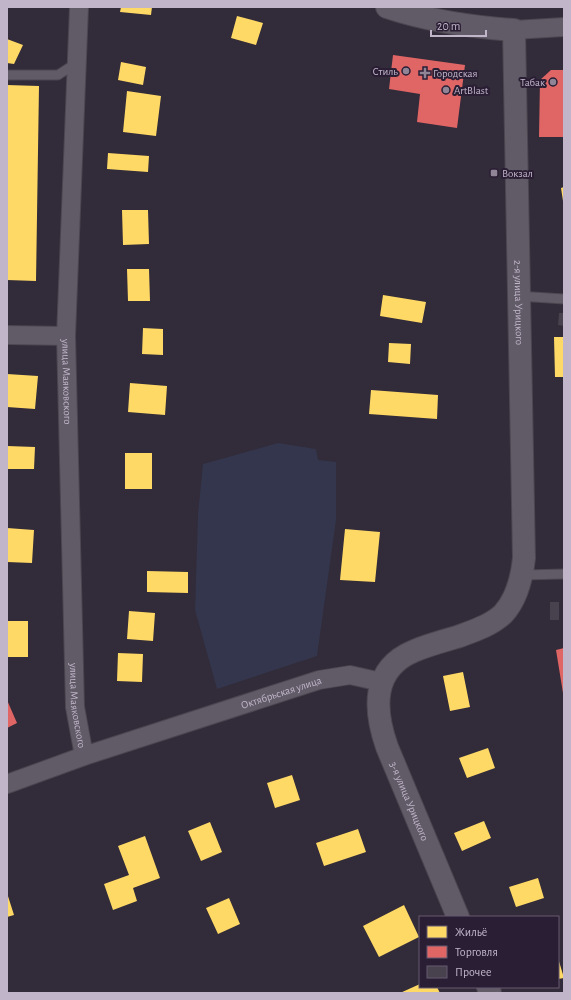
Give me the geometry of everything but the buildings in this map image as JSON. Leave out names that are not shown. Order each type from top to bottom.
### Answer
[{"type":"street","name":"улица Маяковского","points":[[79,7],[75,64],[66,336],[75,707],[84,756]]},
{"type":"street","points":[[386,7],[426,19],[470,27],[514,30],[564,27]]},
{"type":"street","name":"2-я улица Урицкого","points":[[514,30],[524,550],[522,575]]},
{"type":"street","points":[[7,335],[66,336]]},
{"type":"street","points":[[381,682],[389,670],[399,660],[413,651],[473,631],[490,623],[508,607],[516,592],[522,575]]},
{"type":"street","name":"Октябрьская улица","points":[[7,784],[84,756],[319,680],[350,676],[381,682]]},
{"type":"street","name":"3-я улица Урицкого","points":[[381,682],[378,697],[378,713],[381,730],[458,916]]},
{"type":"lane","points":[[7,75],[58,75],[75,64]]},
{"type":"lane","points":[[518,296],[564,299]]},
{"type":"lane","points":[[522,575],[564,574]]},
{"type":"shaded area","points":[[278,443],[316,449],[318,460],[336,462],[336,520],[317,656],[217,689],[195,610],[198,514],[203,464]]},
{"type":"place","name":"Стиль","points":[[406,71]]},
{"type":"place","name":"Городская","points":[[425,73]]},
{"type":"place","name":"Табак","points":[[553,82]]},
{"type":"place","name":"ArtBlast","points":[[446,90]]},
{"type":"place","name":"Вокзал","points":[[494,173]]}]
